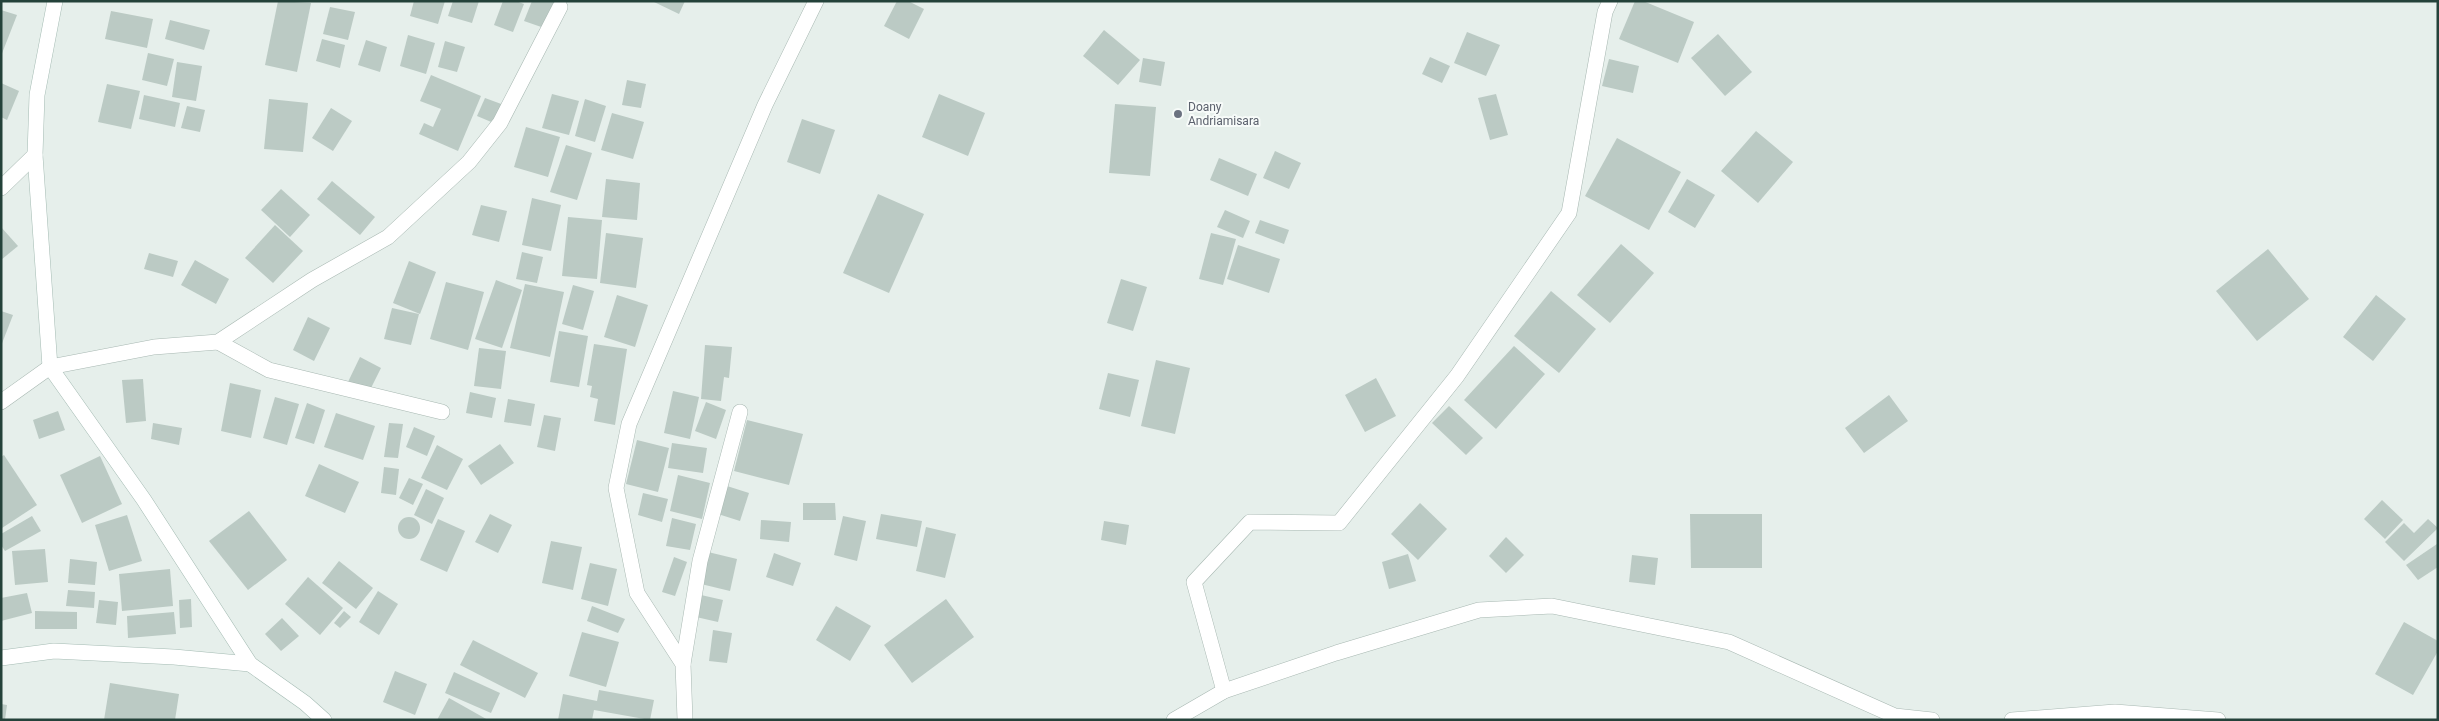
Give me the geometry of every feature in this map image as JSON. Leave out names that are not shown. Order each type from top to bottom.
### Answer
[{"type":"street","points":[[55,1],[37,95],[34,155],[50,367],[144,500],[250,664],[305,703],[324,720]]},
{"type":"street","points":[[683,664],[637,593],[616,488],[629,424],[765,105],[816,1]]},
{"type":"street","points":[[1224,691],[1194,582],[1250,522],[1339,523],[1457,376],[1569,214],[1605,12],[1610,1]]},
{"type":"street","points":[[1,402],[50,367],[154,348],[218,342],[312,280],[388,237],[469,162],[500,123],[560,7]]},
{"type":"street","points":[[1,188],[34,155]]},
{"type":"street","points":[[218,342],[268,370],[442,412]]},
{"type":"street","points":[[685,720],[683,664],[700,561],[740,412]]},
{"type":"street","points":[[1174,720],[1224,691],[1336,653],[1479,610],[1552,606],[1729,642],[1895,716],[1932,720]]},
{"type":"street","points":[[1,658],[54,651],[174,657],[250,664]]},
{"type":"street","points":[[2012,720],[2115,712],[2218,720]]},
{"type":"building","points":[[278,1],[311,3],[297,72],[265,65]]},
{"type":"building","points":[[414,1],[445,1],[438,24],[410,16]]},
{"type":"building","points":[[453,1],[479,1],[472,23],[448,16]]},
{"type":"building","points":[[503,1],[516,1],[524,4],[513,32],[494,25]]},
{"type":"building","points":[[532,1],[558,1],[547,29],[524,21]]},
{"type":"building","points":[[652,1],[685,1],[679,14]]},
{"type":"building","points":[[897,1],[908,1],[924,9],[909,39],[884,26]]},
{"type":"building","points":[[1635,1],[1643,1],[1694,22],[1678,63],[1619,39]]},
{"type":"building","points":[[330,7],[355,12],[348,40],[323,34]]},
{"type":"building","points":[[1,10],[17,15],[1,56]]},
{"type":"building","points":[[111,11],[153,19],[147,48],[105,39]]},
{"type":"building","points":[[170,20],[210,30],[204,50],[165,39]]},
{"type":"building","points":[[1104,30],[1140,60],[1118,85],[1083,56]]},
{"type":"building","points":[[1467,32],[1500,45],[1486,76],[1454,63]]},
{"type":"building","points":[[1718,34],[1752,72],[1725,96],[1691,58]]},
{"type":"building","points":[[408,35],[435,43],[426,74],[400,66]]},
{"type":"building","points":[[322,39],[345,45],[340,68],[316,61]]},
{"type":"building","points":[[366,40],[387,47],[380,72],[358,65]]},
{"type":"building","points":[[445,41],[465,47],[457,72],[438,67]]},
{"type":"building","points":[[148,53],[174,59],[167,86],[142,80]]},
{"type":"building","points":[[1430,57],[1450,66],[1442,83],[1422,74]]},
{"type":"building","points":[[1143,58],[1165,62],[1161,86],[1139,82]]},
{"type":"building","points":[[1609,59],[1639,66],[1633,93],[1602,86]]},
{"type":"building","points":[[177,62],[202,66],[196,101],[172,97]]},
{"type":"building","points":[[431,75],[481,96],[458,151],[419,134],[424,123],[433,127],[441,109],[420,101]]},
{"type":"building","points":[[627,80],[646,84],[641,108],[622,105]]},
{"type":"building","points":[[1,83],[19,91],[7,120],[1,117]]},
{"type":"building","points":[[107,84],[140,91],[131,129],[98,122]]},
{"type":"building","points":[[552,94],[579,101],[569,135],[542,128]]},
{"type":"building","points":[[939,94],[985,113],[968,156],[922,137]]},
{"type":"building","points":[[1496,94],[1508,135],[1490,140],[1478,98]]},
{"type":"building","points":[[144,95],[180,103],[175,127],[139,119]]},
{"type":"building","points":[[485,98],[504,105],[496,124],[477,116]]},
{"type":"building","points":[[269,99],[308,103],[303,152],[264,149]]},
{"type":"building","points":[[585,99],[606,106],[595,142],[575,136]]},
{"type":"building","points":[[1115,104],[1156,107],[1150,176],[1109,173]]},
{"type":"building","points":[[187,106],[205,110],[200,132],[181,128]]},
{"type":"building","points":[[331,108],[352,121],[333,151],[312,138]]},
{"type":"building","points":[[612,113],[644,122],[633,159],[601,150]]},
{"type":"building","points":[[802,119],[835,130],[820,174],[787,162]]},
{"type":"building","points":[[526,127],[560,137],[548,177],[514,167]]},
{"type":"building","points":[[1756,131],[1793,162],[1758,203],[1721,171]]},
{"type":"building","points":[[1617,138],[1681,172],[1649,230],[1585,196]]},
{"type":"building","points":[[566,145],[592,153],[577,200],[550,192]]},
{"type":"building","points":[[1275,151],[1301,163],[1289,189],[1263,178]]},
{"type":"building","points":[[1219,158],[1257,174],[1248,196],[1210,180]]},
{"type":"building","points":[[606,179],[640,183],[637,220],[602,217]]},
{"type":"building","points":[[1687,179],[1715,195],[1695,228],[1668,212]]},
{"type":"building","points":[[332,181],[375,217],[360,235],[317,199]]},
{"type":"building","points":[[281,189],[310,215],[290,237],[261,210]]},
{"type":"building","points":[[878,194],[924,214],[889,293],[843,273]]},
{"type":"building","points":[[532,198],[561,205],[551,251],[522,245]]},
{"type":"building","points":[[481,205],[507,211],[499,242],[472,235]]},
{"type":"building","points":[[1225,210],[1250,221],[1243,238],[1217,227]]},
{"type":"building","points":[[568,217],[602,220],[597,279],[562,276]]},
{"type":"building","points":[[1260,220],[1289,230],[1284,244],[1255,233]]},
{"type":"building","points":[[275,225],[303,251],[273,283],[245,258]]},
{"type":"building","points":[[1,227],[18,246],[1,260]]},
{"type":"building","points":[[606,233],[643,238],[636,288],[600,283]]},
{"type":"building","points":[[1211,233],[1236,239],[1223,285],[1199,279]]},
{"type":"building","points":[[1621,244],[1654,273],[1610,323],[1577,295]]},
{"type":"building","points":[[1238,245],[1280,259],[1269,293],[1227,279]]},
{"type":"building","points":[[2268,249],[2309,299],[2257,341],[2216,291]]},
{"type":"building","points":[[522,252],[543,257],[537,283],[516,279]]},
{"type":"building","points":[[149,253],[178,261],[173,277],[144,269]]},
{"type":"building","points":[[195,260],[229,279],[216,304],[181,285]]},
{"type":"building","points":[[409,261],[436,272],[420,314],[393,303]]},
{"type":"building","points":[[1121,279],[1147,287],[1133,331],[1107,323]]},
{"type":"building","points":[[496,280],[522,290],[502,348],[475,339]]},
{"type":"building","points":[[446,282],[484,292],[468,350],[430,339]]},
{"type":"building","points":[[525,284],[564,292],[550,357],[510,348]]},
{"type":"building","points":[[573,285],[594,291],[583,330],[562,324]]},
{"type":"building","points":[[1551,291],[1596,329],[1559,373],[1514,336]]},
{"type":"building","points":[[617,295],[648,305],[635,347],[604,337]]},
{"type":"building","points":[[2376,295],[2406,319],[2373,361],[2343,337]]},
{"type":"building","points":[[392,308],[419,314],[411,345],[384,339]]},
{"type":"building","points":[[1,311],[13,315],[1,346]]},
{"type":"building","points":[[308,317],[330,328],[314,361],[293,350]]},
{"type":"building","points":[[559,331],[588,336],[579,387],[550,382]]},
{"type":"building","points":[[594,344],[627,349],[615,425],[594,421],[598,399],[590,397],[592,386],[587,385]]},
{"type":"building","points":[[705,345],[732,347],[729,378],[724,377],[721,401],[701,399]]},
{"type":"building","points":[[1514,346],[1545,374],[1496,429],[1464,400]]},
{"type":"building","points":[[479,348],[506,351],[501,389],[474,386]]},
{"type":"building","points":[[360,357],[381,368],[368,394],[347,384]]},
{"type":"building","points":[[1156,360],[1190,368],[1175,434],[1141,426]]},
{"type":"building","points":[[1108,373],[1139,380],[1130,417],[1099,409]]},
{"type":"building","points":[[1376,378],[1396,416],[1365,432],[1345,395]]},
{"type":"building","points":[[143,379],[146,421],[126,423],[122,380]]},
{"type":"building","points":[[230,383],[261,390],[251,438],[221,431]]},
{"type":"building","points":[[673,391],[699,397],[690,439],[664,433]]},
{"type":"building","points":[[470,392],[496,398],[492,418],[466,413]]},
{"type":"building","points":[[1889,395],[1908,421],[1864,453],[1845,428]]},
{"type":"building","points":[[275,397],[299,404],[287,445],[263,438]]},
{"type":"building","points":[[508,399],[535,404],[531,426],[504,422]]},
{"type":"building","points":[[706,402],[726,410],[716,439],[695,431]]},
{"type":"building","points":[[307,403],[325,410],[314,444],[295,438]]},
{"type":"building","points":[[1449,406],[1483,438],[1466,455],[1432,423]]},
{"type":"building","points":[[58,411],[65,430],[39,439],[33,420]]},
{"type":"building","points":[[336,413],[375,426],[363,460],[324,447]]},
{"type":"building","points":[[544,415],[561,418],[555,451],[537,447]]},
{"type":"building","points":[[747,420],[803,434],[789,485],[734,471]]},
{"type":"building","points":[[153,423],[182,428],[179,445],[151,439]]},
{"type":"building","points":[[389,423],[403,424],[398,458],[384,457]]},
{"type":"building","points":[[414,427],[435,436],[427,456],[406,447]]},
{"type":"building","points":[[637,440],[669,448],[658,492],[626,484]]},
{"type":"building","points":[[672,443],[707,448],[703,473],[668,468]]},
{"type":"building","points":[[500,444],[514,463],[481,485],[468,466]]},
{"type":"building","points":[[437,445],[463,459],[447,490],[421,478]]},
{"type":"building","points":[[4,455],[37,505],[2,528],[1,457]]},
{"type":"building","points":[[100,456],[122,504],[82,523],[60,475]]},
{"type":"building","points":[[319,464],[359,482],[345,513],[305,496]]},
{"type":"building","points":[[384,467],[399,469],[396,495],[381,493]]},
{"type":"building","points":[[678,475],[710,483],[702,519],[670,511]]},
{"type":"building","points":[[409,478],[423,484],[413,505],[399,498]]},
{"type":"building","points":[[727,486],[749,493],[740,521],[718,514]]},
{"type":"building","points":[[426,489],[444,498],[432,524],[414,515]]},
{"type":"building","points":[[643,493],[668,499],[662,522],[638,515]]},
{"type":"building","points":[[2382,500],[2403,520],[2385,539],[2364,519]]},
{"type":"building","points":[[803,503],[835,503],[836,520],[803,520]]},
{"type":"building","points":[[1420,503],[1447,529],[1418,560],[1391,534]]},
{"type":"building","points":[[249,511],[287,560],[248,590],[209,541]]},
{"type":"building","points":[[490,514],[512,525],[498,553],[475,542]]},
{"type":"building","points":[[881,514],[922,521],[917,547],[876,539]]},
{"type":"building","points":[[1690,514],[1762,514],[1762,568],[1691,568]]},
{"type":"building","points":[[127,515],[142,561],[109,571],[95,525]]},
{"type":"building","points":[[32,516],[41,531],[5,551],[1,545],[1,534]]},
{"type":"building","points":[[843,516],[866,521],[857,561],[834,555]]},
{"type":"building","points":[[409,517],[419,524],[420,528],[413,538],[409,539],[399,532],[398,528],[405,518]]},
{"type":"building","points":[[672,518],[696,524],[690,550],[666,546]]},
{"type":"building","points":[[438,519],[465,531],[447,572],[420,560]]},
{"type":"building","points":[[2428,519],[2438,528],[2404,561],[2385,542],[2404,523],[2414,533]]},
{"type":"building","points":[[761,520],[791,522],[789,542],[760,539]]},
{"type":"building","points":[[1104,521],[1129,525],[1126,545],[1101,540]]},
{"type":"building","points":[[926,527],[956,534],[945,578],[916,571]]},
{"type":"building","points":[[1506,537],[1524,555],[1506,573],[1489,556]]},
{"type":"building","points":[[551,541],[582,547],[573,590],[542,583]]},
{"type":"building","points":[[2437,544],[2438,567],[2418,580],[2406,565]]},
{"type":"building","points":[[45,549],[48,582],[15,585],[12,551]]},
{"type":"building","points":[[708,552],[737,559],[730,591],[701,584]]},
{"type":"building","points":[[774,553],[801,563],[793,586],[766,577]]},
{"type":"building","points":[[1408,554],[1416,581],[1389,589],[1382,562]]},
{"type":"building","points":[[1632,555],[1658,558],[1655,585],[1629,582]]},
{"type":"building","points":[[674,557],[687,562],[675,596],[662,592]]},
{"type":"building","points":[[70,559],[97,562],[95,585],[68,583]]},
{"type":"building","points":[[339,561],[373,588],[356,609],[322,583]]},
{"type":"building","points":[[590,563],[617,569],[608,606],[581,599]]},
{"type":"building","points":[[170,569],[173,606],[122,611],[119,574]]},
{"type":"building","points":[[308,577],[343,608],[320,635],[285,604]]},
{"type":"building","points":[[68,590],[95,592],[94,608],[66,606]]},
{"type":"building","points":[[378,591],[398,604],[379,635],[359,622]]},
{"type":"building","points":[[27,593],[32,613],[1,621],[1,598]]},
{"type":"building","points":[[701,595],[723,600],[718,622],[696,617]]},
{"type":"building","points":[[191,599],[192,627],[180,628],[179,600]]},
{"type":"building","points":[[946,599],[974,637],[912,683],[884,645]]},
{"type":"building","points":[[99,600],[118,602],[116,625],[96,623]]},
{"type":"building","points":[[592,606],[625,619],[618,633],[587,621]]},
{"type":"building","points":[[836,606],[871,626],[850,661],[816,640]]},
{"type":"building","points":[[35,611],[77,612],[77,629],[35,629]]},
{"type":"building","points":[[344,611],[351,617],[340,628],[334,623]]},
{"type":"building","points":[[174,612],[176,634],[128,638],[127,616]]},
{"type":"building","points":[[282,618],[299,636],[281,651],[265,634]]},
{"type":"building","points":[[2404,622],[2438,641],[2438,651],[2413,695],[2375,674]]},
{"type":"building","points":[[713,630],[732,633],[727,663],[709,661]]},
{"type":"building","points":[[582,632],[619,642],[606,687],[569,676]]},
{"type":"building","points":[[473,640],[538,673],[525,698],[460,665]]},
{"type":"building","points":[[395,671],[427,684],[415,715],[383,702]]},
{"type":"building","points":[[454,672],[500,693],[491,713],[445,693]]},
{"type":"building","points":[[110,683],[179,694],[175,720],[104,720]]},
{"type":"building","points":[[599,690],[654,700],[650,720],[594,710],[592,720],[558,720],[563,694],[597,701]]},
{"type":"building","points":[[449,698],[488,720],[437,720]]},
{"type":"building","points":[[1,704],[7,705],[5,720],[1,720]]},
{"type":"place","name":"Doany Andriamisara","points":[[1178,114]]}]
